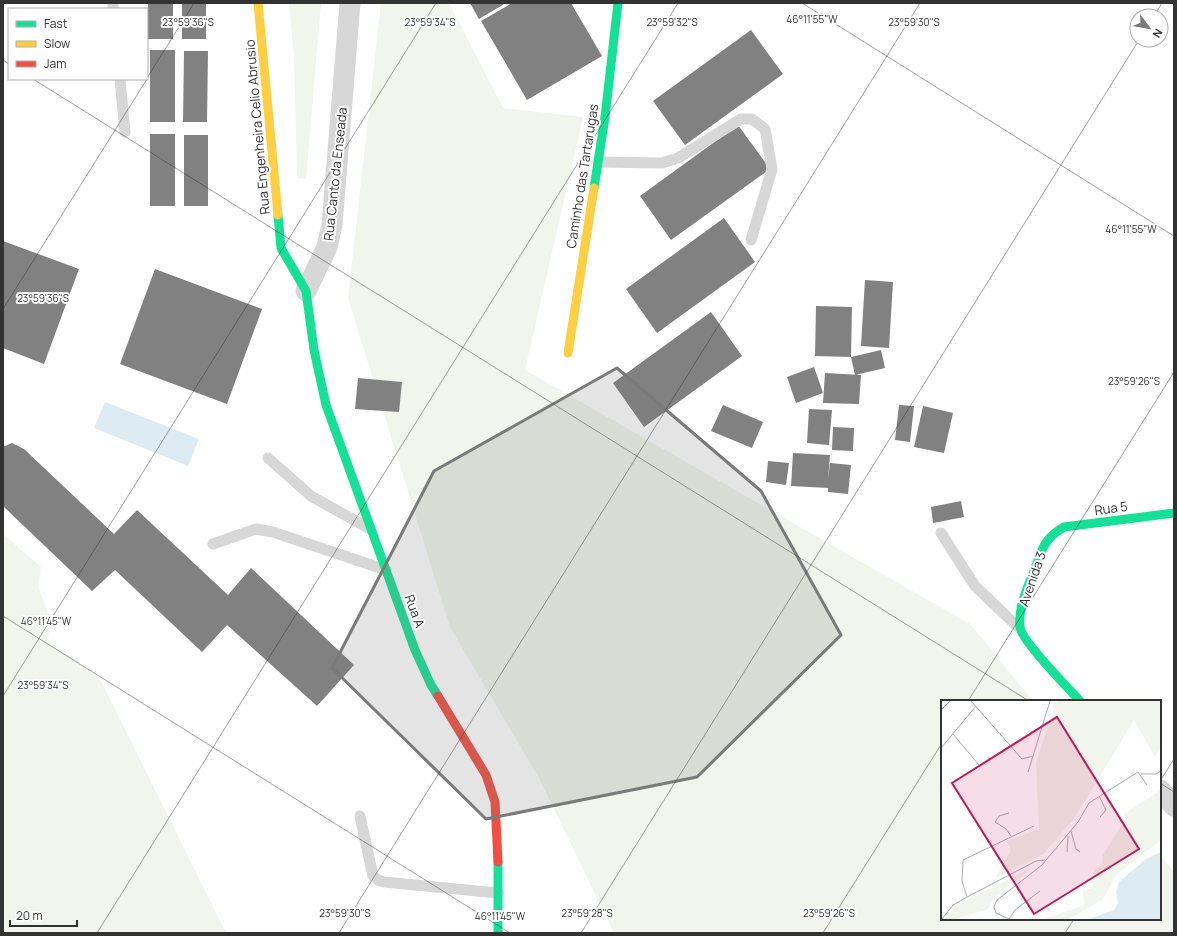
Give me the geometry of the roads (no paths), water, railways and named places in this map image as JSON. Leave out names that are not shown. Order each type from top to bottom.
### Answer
[{"type":"street","name":"Rua Engenheira Celio Abrusio","points":[[258,3],[281,248],[306,291]]},
{"type":"street","name":"Rua Canto da Enseada","points":[[306,291],[327,247],[332,225],[350,3]]},
{"type":"street","name":"Caminho das Tartarugas","points":[[568,353],[605,117],[618,3]]},
{"type":"street","name":"Rua A","points":[[306,291],[314,350],[326,405],[415,650],[431,685],[486,775],[496,802],[498,933]]},
{"type":"street","name":"Rua 5","points":[[1052,534],[1064,527],[1174,512]]},
{"type":"street","name":"Avenida 3","points":[[1020,629],[1021,606],[1044,546],[1052,534]]},
{"type":"street","points":[[1020,629],[1030,645],[1079,700]]},
{"type":"street","points":[[1161,791],[1174,806]]},
{"type":"lane","points":[[120,80],[125,132]]},
{"type":"lane","points":[[598,162],[662,163],[678,158],[741,118],[752,119],[765,129],[772,169],[751,240]]},
{"type":"lane","points":[[268,458],[312,496],[372,530]]},
{"type":"lane","points":[[213,544],[256,529],[273,532],[386,571]]},
{"type":"lane","points":[[942,533],[974,586],[1020,629]]},
{"type":"lane","points":[[360,816],[374,876],[378,880],[384,882],[498,892]]}]
